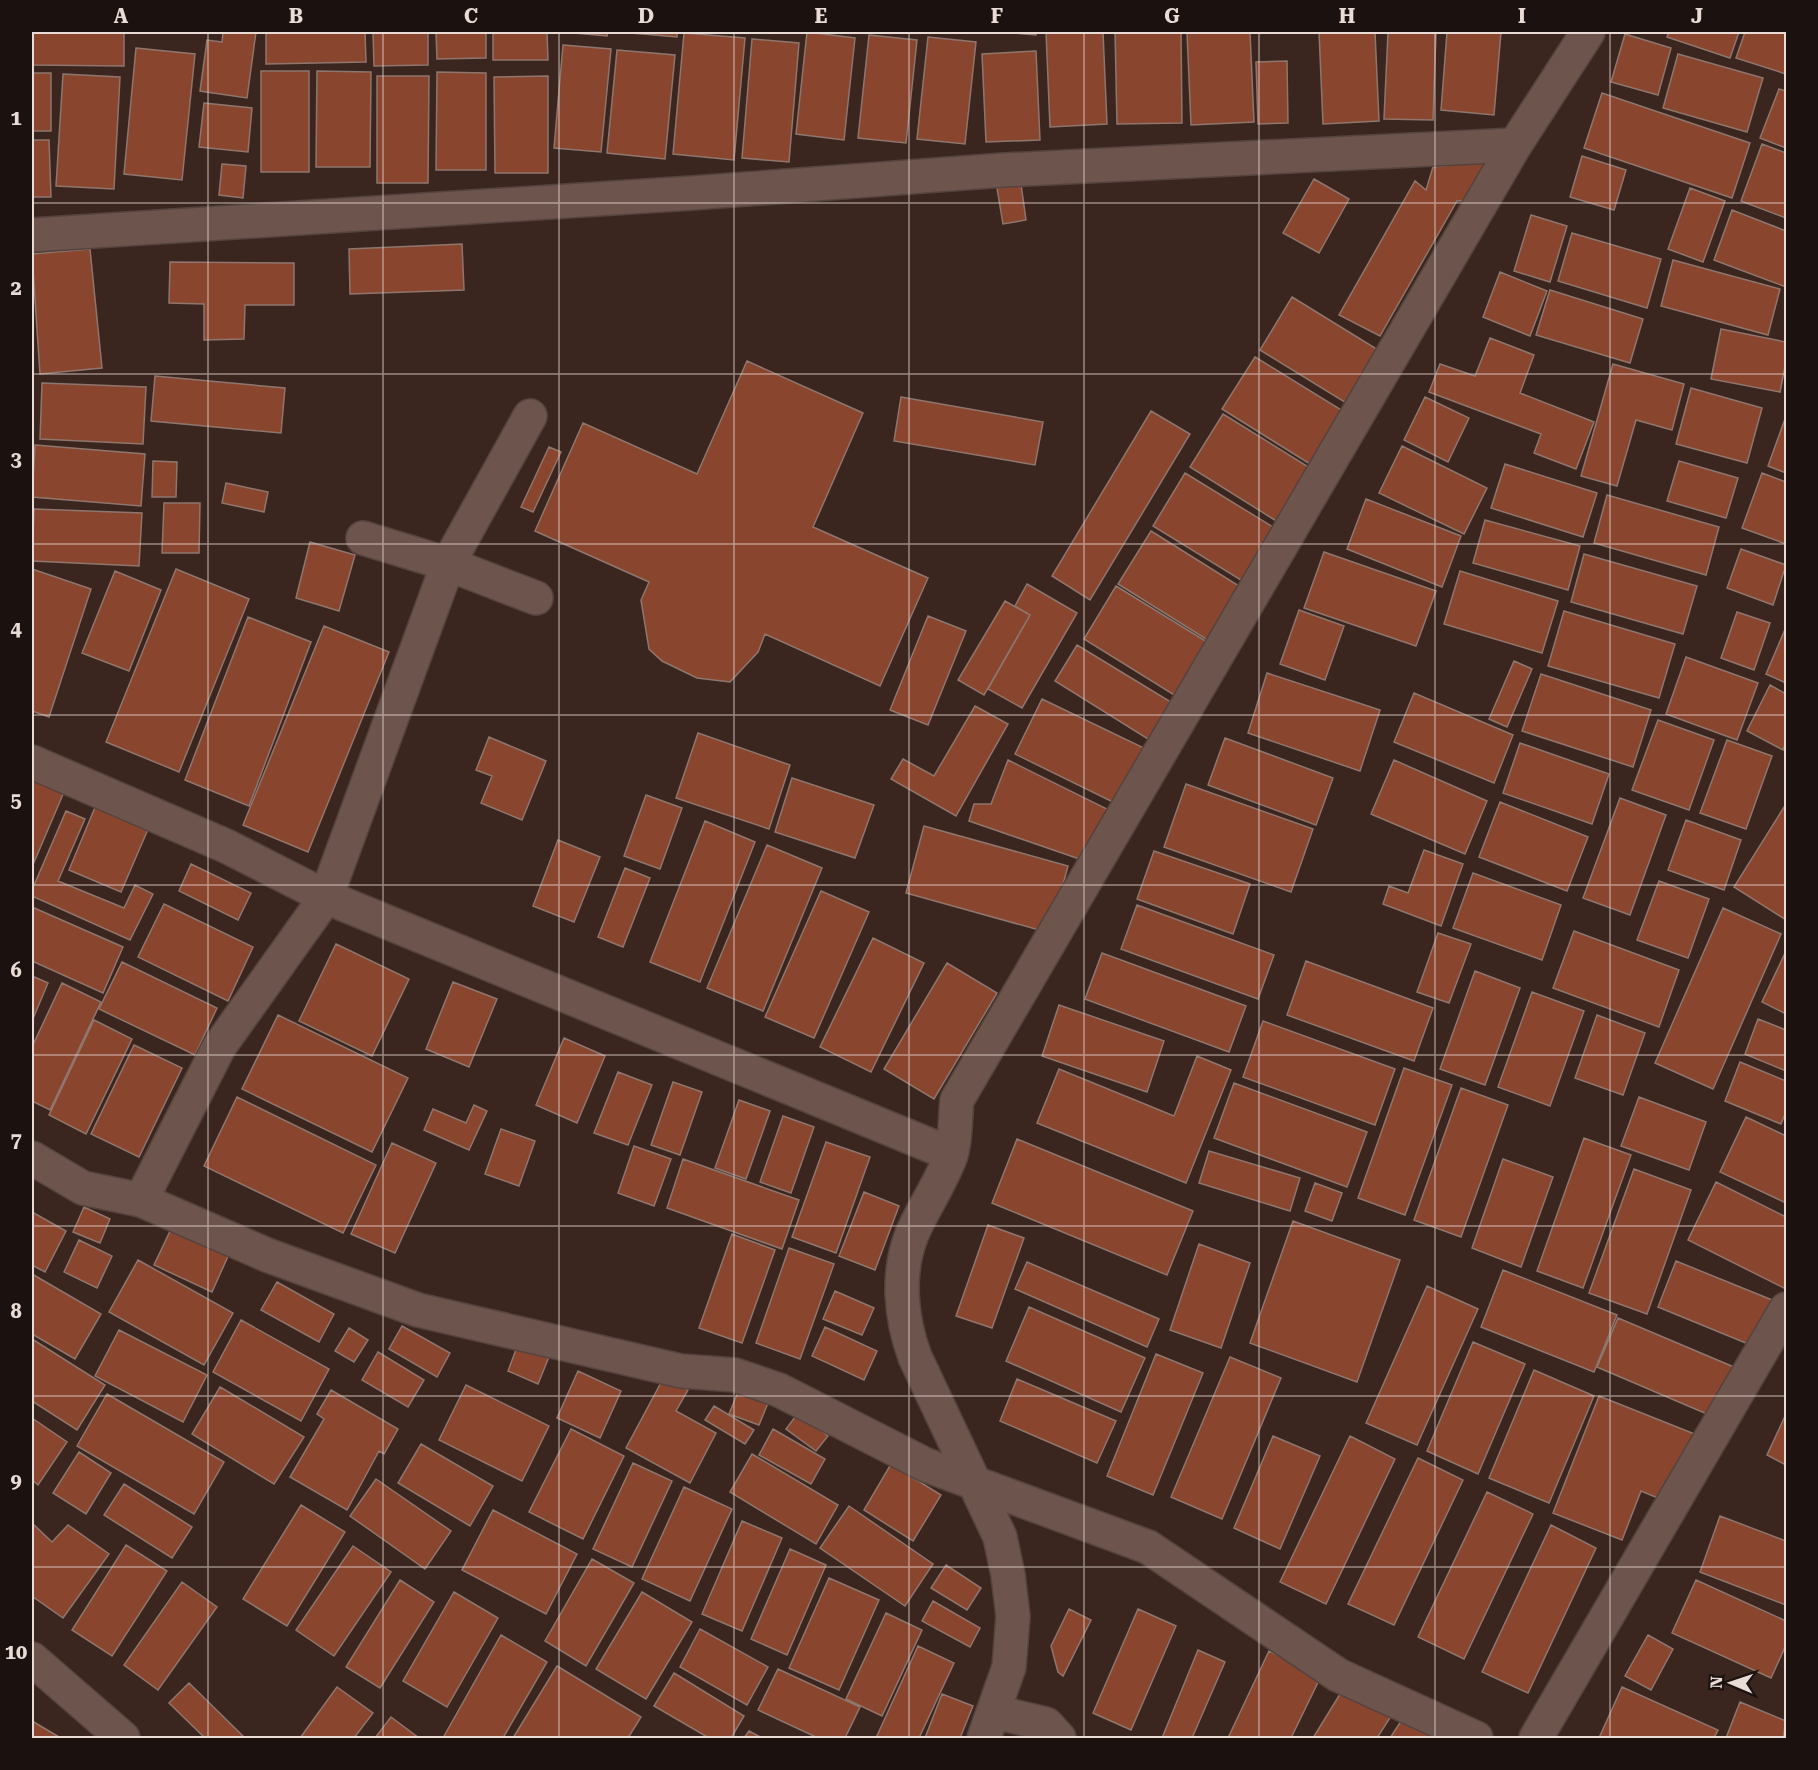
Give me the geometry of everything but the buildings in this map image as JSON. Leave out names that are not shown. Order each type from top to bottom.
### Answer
[{"type":"street","points":[[1059,1738],[1046,1724],[989,1725],[1009,1667],[1013,1616],[1000,1537],[972,1482],[904,1328],[903,1280],[911,1237],[951,1154],[957,1100],[1515,145],[1588,32]]},
{"type":"street","points":[[32,236],[692,193],[1004,170],[1515,145]]},
{"type":"street","points":[[141,1200],[219,1047],[326,897],[448,564],[530,416]]},
{"type":"street","points":[[363,538],[448,564],[536,598]]},
{"type":"street","points":[[32,762],[226,846],[263,868],[326,897],[951,1154]]},
{"type":"street","points":[[32,1158],[82,1188],[141,1200],[304,1270],[418,1310],[681,1371],[735,1375],[779,1390],[926,1465],[1148,1547],[1250,1619],[1338,1675],[1476,1738]]},
{"type":"street","points":[[1536,1738],[1786,1309]]},
{"type":"street","points":[[32,1659],[123,1738]]}]
